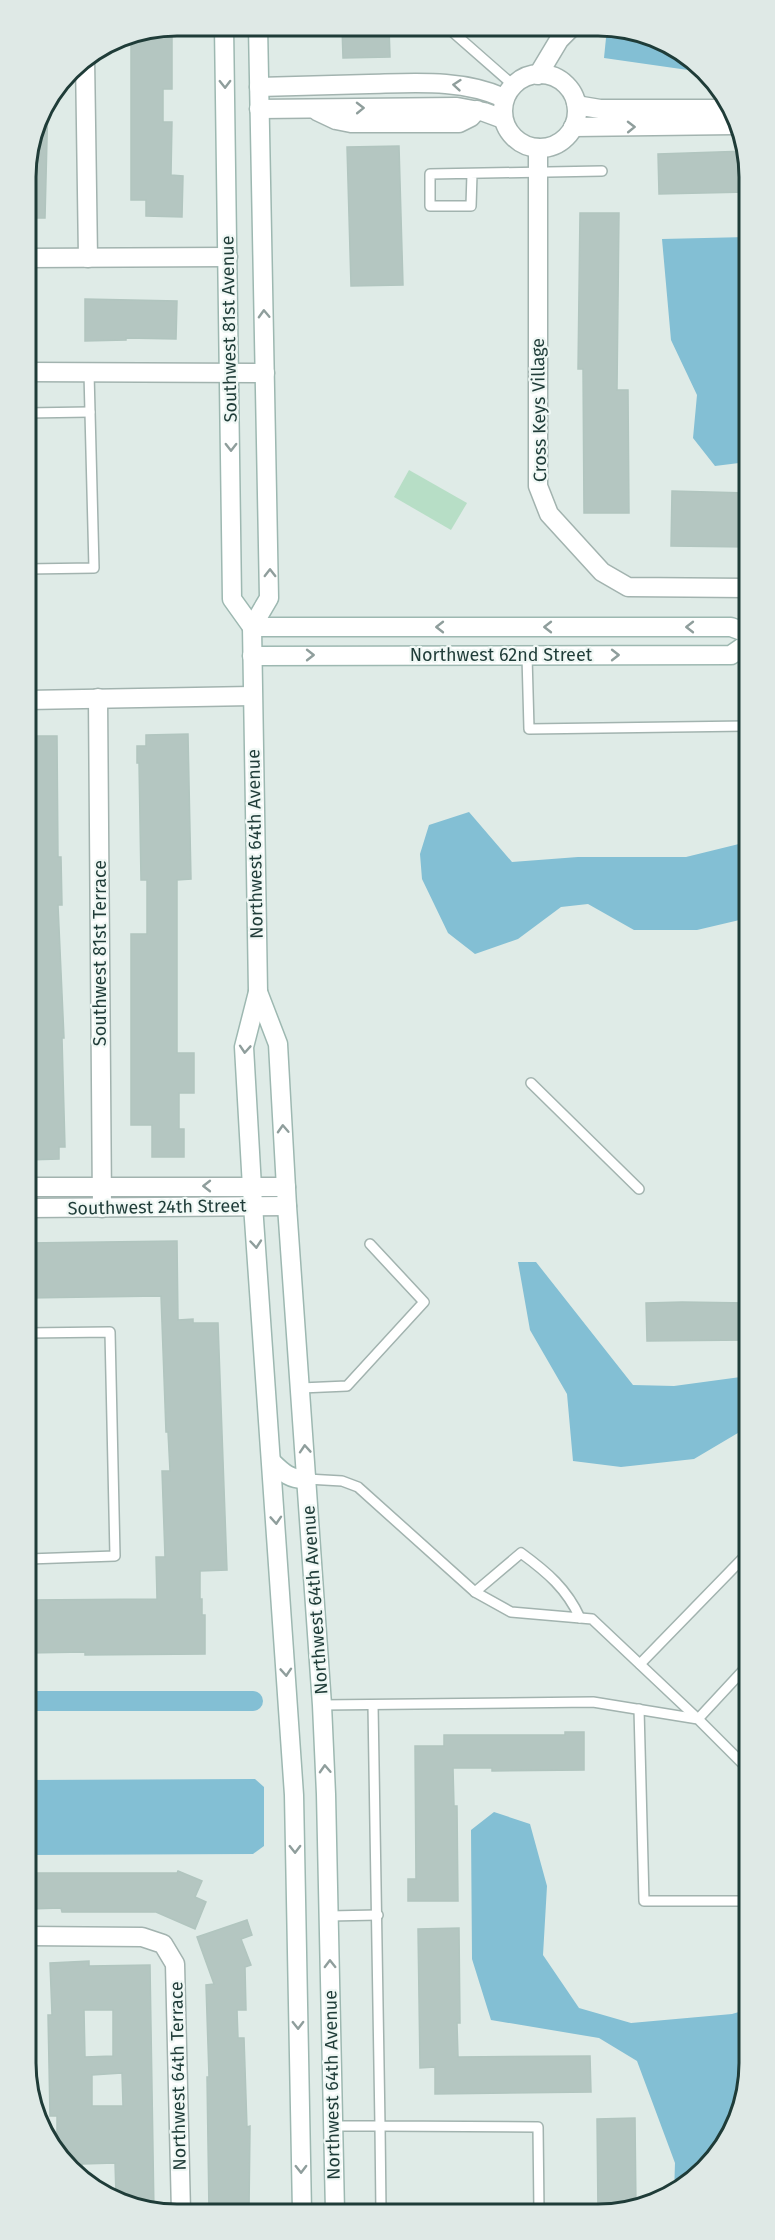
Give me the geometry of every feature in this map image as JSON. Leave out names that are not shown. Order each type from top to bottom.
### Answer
[{"type":"street","name":"Southwest 81st Avenue","points":[[224,36],[232,599],[252,627]]},
{"type":"street","name":"Southwest 81st Avenue","points":[[252,696],[252,627],[269,597],[258,36]]},
{"type":"street","points":[[538,75],[563,36]]},
{"type":"street","points":[[85,70],[88,258]]},
{"type":"street","points":[[538,75],[555,77],[565,84],[576,103],[576,118],[573,127],[564,139],[554,146],[529,147],[518,142],[503,119],[509,92],[519,80],[538,75]]},
{"type":"street","points":[[406,83],[408,107]]},
{"type":"street","points":[[259,87],[406,83],[463,85],[492,93],[509,92]]},
{"type":"street","points":[[576,103],[600,109],[722,109]]},
{"type":"street","points":[[259,109],[457,107],[503,119]]},
{"type":"street","points":[[312,108],[326,117],[351,123],[459,123],[477,111]]},
{"type":"street","points":[[573,127],[730,125]]},
{"type":"street","name":"Cross Keys Village","points":[[538,147],[538,486],[549,514],[602,572],[628,587],[739,588]]},
{"type":"street","points":[[36,258],[228,257]]},
{"type":"street","points":[[36,372],[265,373]]},
{"type":"street","name":"Northwest 62nd Street","points":[[252,627],[731,627],[739,630]]},
{"type":"street","points":[[472,655],[477,643],[499,627]]},
{"type":"street","name":"Northwest 62nd Street","points":[[252,656],[731,655],[739,650]]},
{"type":"street","points":[[36,700],[252,696]]},
{"type":"street","name":"Northwest 64th Avenue","points":[[252,696],[258,992],[244,1047],[294,1795],[302,2204]]},
{"type":"street","name":"Southwest 81st Terrace","points":[[98,698],[102,1208]]},
{"type":"street","name":"Northwest 64th Avenue","points":[[258,992],[278,1044],[322,1705],[329,1916],[334,2204]]},
{"type":"street","name":"Southwest 24th Street","points":[[36,1187],[286,1187]]},
{"type":"street","name":"Southwest 24th Street","points":[[36,1208],[287,1206]]},
{"type":"street","points":[[272,1462],[289,1476],[296,1479],[307,1479]]},
{"type":"street","points":[[289,1706],[322,1705]]},
{"type":"street","name":"Northwest 64th Terrace","points":[[36,1936],[142,1937],[163,1944],[175,1964],[181,2204]]},
{"type":"street","points":[[300,2127],[333,2126]]},
{"type":"lane","points":[[457,36],[489,66],[509,92]]},
{"type":"lane","points":[[472,174],[471,206],[430,206],[430,174],[602,171]]},
{"type":"lane","points":[[36,569],[94,568],[89,373]]},
{"type":"lane","points":[[36,414],[90,412]]},
{"type":"lane","points":[[527,656],[529,729],[739,726]]},
{"type":"lane","points":[[531,1083],[639,1189]]},
{"type":"lane","points":[[301,1388],[347,1386],[424,1302],[370,1244]]},
{"type":"lane","points":[[36,1333],[110,1332],[116,1556],[36,1558]]},
{"type":"lane","points":[[307,1479],[342,1481],[358,1487],[475,1592],[512,1612],[592,1619],[739,1760]]},
{"type":"lane","points":[[475,1592],[521,1553],[541,1568],[571,1598],[580,1618]]},
{"type":"lane","points":[[640,1664],[739,1562]]},
{"type":"lane","points":[[698,1719],[739,1675]]},
{"type":"lane","points":[[322,1705],[593,1702],[698,1719]]},
{"type":"lane","points":[[373,1704],[381,2204]]},
{"type":"lane","points":[[639,1709],[644,1901],[739,1901]]},
{"type":"lane","points":[[329,1916],[378,1916]]},
{"type":"lane","points":[[333,2126],[538,2127],[539,2204]]},
{"type":"green space","points":[[409,470],[467,503],[451,530],[394,497]]},
{"type":"water","points":[[608,36],[652,47],[669,55],[690,70],[604,58]]},
{"type":"water","points":[[739,237],[739,463],[715,466],[693,438],[697,395],[671,340],[662,239]]},
{"type":"water","points":[[469,812],[512,862],[578,857],[686,857],[739,844],[739,920],[697,930],[634,930],[588,904],[561,907],[518,939],[475,954],[448,933],[422,879],[420,854],[429,825]]},
{"type":"water","points":[[518,1262],[536,1262],[633,1385],[674,1386],[739,1377],[739,1432],[694,1459],[621,1467],[573,1461],[567,1394],[530,1330]]},
{"type":"water","points":[[255,1779],[264,1787],[264,1846],[253,1854],[36,1855],[36,1780]]},
{"type":"water","points":[[494,1812],[530,1824],[547,1886],[543,1955],[579,2008],[631,2023],[739,2012],[739,2073],[732,2109],[725,2126],[704,2156],[674,2181],[675,2163],[637,2061],[599,2038],[491,2020],[472,1959],[471,1830]]},
{"type":"building","points":[[172,36],[172,89],[163,89],[163,122],[172,122],[171,175],[183,176],[182,217],[146,216],[146,200],[131,200],[131,43]]},
{"type":"building","points":[[342,36],[389,36],[390,57],[343,58]]},
{"type":"building","points":[[47,122],[45,218],[36,218],[36,167],[41,140]]},
{"type":"building","points":[[399,146],[403,285],[351,286],[347,147]]},
{"type":"building","points":[[737,151],[739,192],[659,194],[658,154]]},
{"type":"building","points":[[580,213],[619,213],[617,390],[628,390],[629,513],[584,513],[583,369],[578,369]]},
{"type":"building","points":[[85,299],[177,301],[176,339],[126,338],[126,340],[85,341]]},
{"type":"building","points":[[672,491],[739,493],[739,547],[671,546]]},
{"type":"building","points":[[188,734],[191,879],[177,880],[177,1053],[194,1053],[194,1093],[179,1093],[179,1129],[184,1129],[184,1157],[152,1157],[152,1125],[131,1125],[131,934],[147,934],[147,880],[141,880],[137,746],[146,746],[146,735]]},
{"type":"building","points":[[36,736],[57,736],[58,857],[61,857],[62,905],[58,905],[64,1038],[62,1038],[65,1147],[59,1147],[59,1159],[36,1160]]},
{"type":"building","points":[[177,1241],[178,1320],[193,1319],[193,1323],[218,1323],[227,1570],[200,1571],[200,1599],[202,1599],[202,1615],[205,1615],[205,1654],[85,1655],[85,1652],[36,1653],[36,1600],[157,1599],[156,1557],[165,1557],[162,1471],[170,1471],[168,1432],[166,1432],[161,1296],[36,1298],[36,1243]]},
{"type":"building","points":[[646,1303],[739,1303],[739,1340],[647,1341]]},
{"type":"building","points":[[565,1732],[584,1732],[584,1770],[492,1771],[492,1768],[453,1768],[454,1806],[457,1806],[458,1901],[408,1901],[408,1879],[416,1879],[415,1746],[444,1746],[444,1735],[565,1735]]},
{"type":"building","points":[[178,1871],[202,1881],[195,1897],[206,1902],[195,1929],[156,1912],[62,1912],[61,1908],[36,1909],[36,1873],[177,1873]]},
{"type":"building","points":[[247,1920],[252,1935],[241,1939],[251,1965],[245,1967],[246,2010],[237,2010],[238,2038],[244,2038],[247,2127],[250,2126],[249,2204],[209,2204],[206,1985],[214,1984],[197,1937]]},
{"type":"building","points":[[459,1928],[458,2057],[590,2056],[591,2092],[435,2094],[435,2067],[420,2068],[418,1929]]},
{"type":"building","points":[[89,1961],[89,1966],[150,1965],[154,2202],[116,2191],[115,2163],[82,2164],[82,2167],[57,2137],[57,2116],[50,2116],[48,2015],[52,2015],[50,1963]],"holes":[[[84,2010],[113,2010],[113,2056],[85,2057]],[[122,2073],[123,2106],[92,2106],[92,2075]]]},
{"type":"building","points":[[635,2118],[636,2199],[598,2204],[597,2119]]},
{"type":"waterway","points":[[36,1701],[253,1701]]}]
